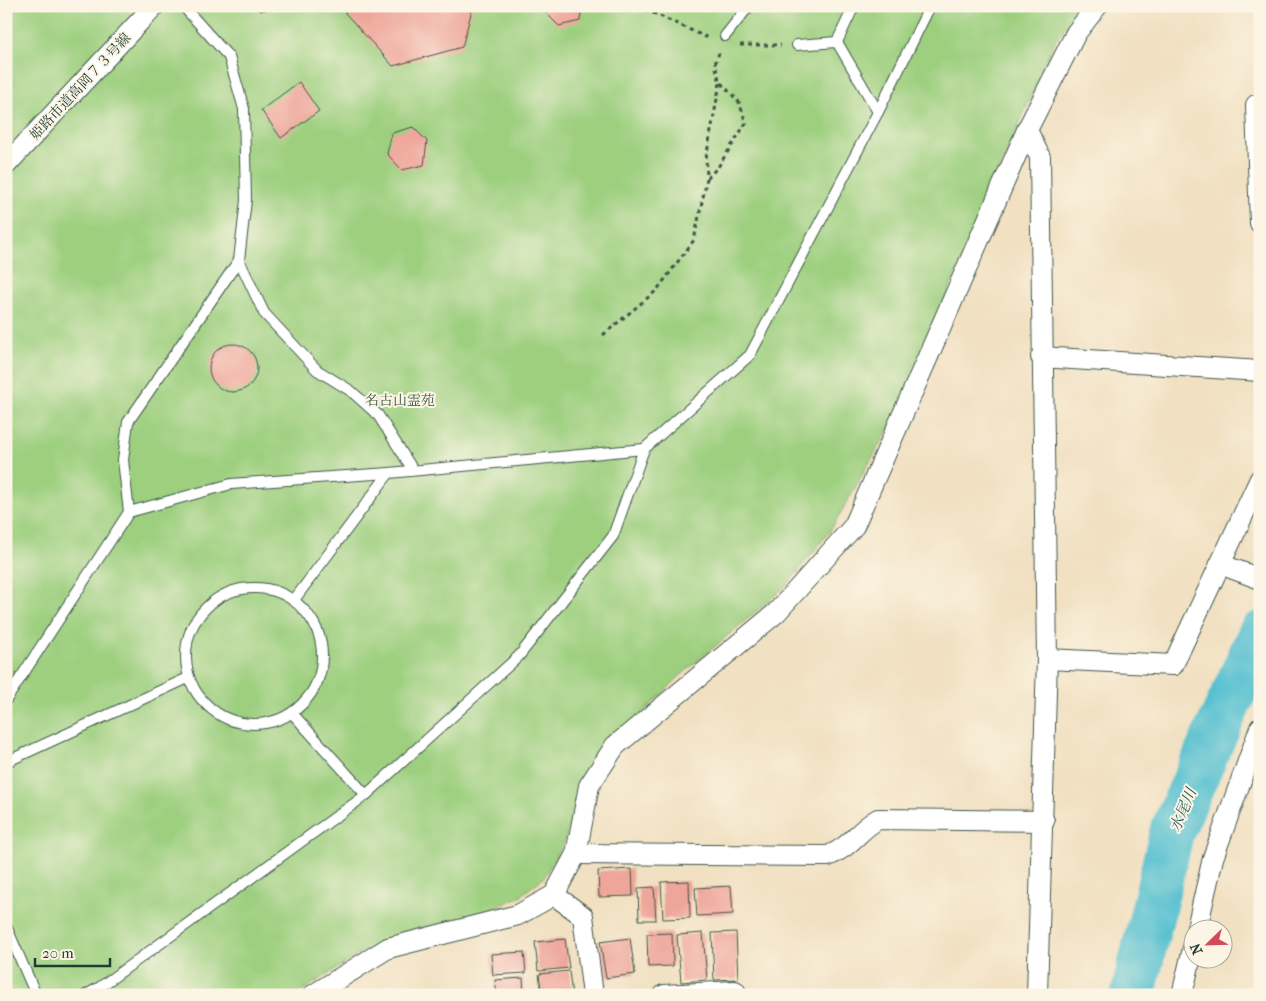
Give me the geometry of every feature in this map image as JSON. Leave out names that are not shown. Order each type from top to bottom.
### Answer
[{"type":"street","name":"姫路市道高岡７３号線","points":[[6,165],[154,6]]},
{"type":"street","points":[[313,995],[388,948],[518,915],[554,895],[576,854],[589,786],[615,746],[776,613],[854,526],[1027,130],[1076,33],[1096,6]]},
{"type":"street","points":[[1260,104],[1256,105],[1260,223]]},
{"type":"street","points":[[1027,130],[1040,157],[1041,357],[1047,659],[1044,821],[1037,995]]},
{"type":"street","points":[[1041,357],[1260,371]]},
{"type":"street","points":[[1047,659],[1173,665],[1260,480]]},
{"type":"street","points":[[1220,564],[1260,579]]},
{"type":"street","points":[[1199,918],[1213,858],[1260,728]]},
{"type":"street","points":[[576,854],[828,856],[844,849],[862,828],[878,819],[1044,821]]},
{"type":"street","points":[[554,895],[583,916],[593,995]]},
{"type":"street","points":[[1182,995],[1188,968]]},
{"type":"street","points":[[664,995],[735,991]]},
{"type":"lane","points":[[6,700],[130,512],[123,460],[128,422],[239,260],[246,200],[244,109],[229,57],[183,6]]},
{"type":"lane","points":[[725,36],[749,6]]},
{"type":"lane","points":[[837,42],[854,6]]},
{"type":"lane","points":[[86,995],[100,987],[366,795],[518,656],[613,536],[644,449],[750,354],[878,112],[930,6]]},
{"type":"lane","points":[[797,45],[837,42]]},
{"type":"lane","points":[[837,42],[878,112]]},
{"type":"lane","points":[[239,260],[264,313],[317,370],[351,391],[378,415],[413,470]]},
{"type":"lane","points":[[130,512],[231,484],[389,473],[644,449]]},
{"type":"lane","points":[[294,600],[389,473]]},
{"type":"lane","points":[[254,586],[275,590],[294,600],[310,615],[319,635],[322,657],[315,685],[308,698],[292,713],[273,722],[252,724],[232,721],[213,711],[198,696],[188,678],[185,656],[188,635],[198,615],[213,600],[232,590],[254,586]]},
{"type":"lane","points":[[6,762],[188,678]]},
{"type":"lane","points":[[292,713],[366,795]]},
{"type":"lane","points":[[6,926],[36,995]]},
{"type":"path","points":[[602,335],[657,290],[694,240],[707,178],[706,158],[720,83],[715,64],[725,36]]},
{"type":"path","points":[[707,178],[718,167],[746,123],[739,102],[720,83]]},
{"type":"green space","name":"名古山霊苑","points":[[6,6],[1081,6],[1053,44],[895,418],[830,531],[785,587],[680,676],[583,772],[565,840],[544,877],[519,897],[476,916],[401,932],[366,950],[295,995],[6,995]]},
{"type":"building","points":[[256,6],[277,6],[277,7],[260,11]]},
{"type":"building","points":[[347,6],[473,6],[462,47],[393,66],[345,13]]},
{"type":"building","points":[[544,6],[582,6],[580,21],[559,26],[543,10]]},
{"type":"building","points":[[299,82],[319,111],[281,138],[261,110]]},
{"type":"building","points":[[413,127],[427,141],[424,165],[402,170],[387,154],[392,133]]},
{"type":"building","points":[[228,344],[238,344],[247,348],[253,354],[257,368],[253,382],[247,388],[238,392],[228,392],[219,388],[213,382],[209,373],[209,363],[213,354],[219,348]]},
{"type":"building","points":[[632,869],[633,896],[599,897],[598,871]]},
{"type":"building","points":[[689,881],[690,918],[663,919],[661,882]]},
{"type":"building","points":[[731,886],[733,914],[697,916],[695,888]]},
{"type":"building","points":[[654,887],[656,920],[639,920],[638,888]]},
{"type":"building","points":[[736,932],[738,979],[714,980],[712,933]]},
{"type":"building","points":[[672,933],[673,966],[648,967],[647,934]]},
{"type":"building","points":[[703,933],[707,980],[681,982],[677,935]]},
{"type":"building","points":[[630,938],[635,974],[606,978],[600,942]]},
{"type":"building","points":[[565,939],[569,968],[538,971],[535,942]]},
{"type":"building","points":[[524,952],[526,973],[493,975],[491,954]]},
{"type":"building","points":[[569,971],[572,995],[542,995],[539,974]]},
{"type":"building","points":[[523,978],[524,995],[497,995],[495,980]]},
{"type":"waterway","name":"水尾川","points":[[1133,995],[1172,831],[1260,634]]}]
